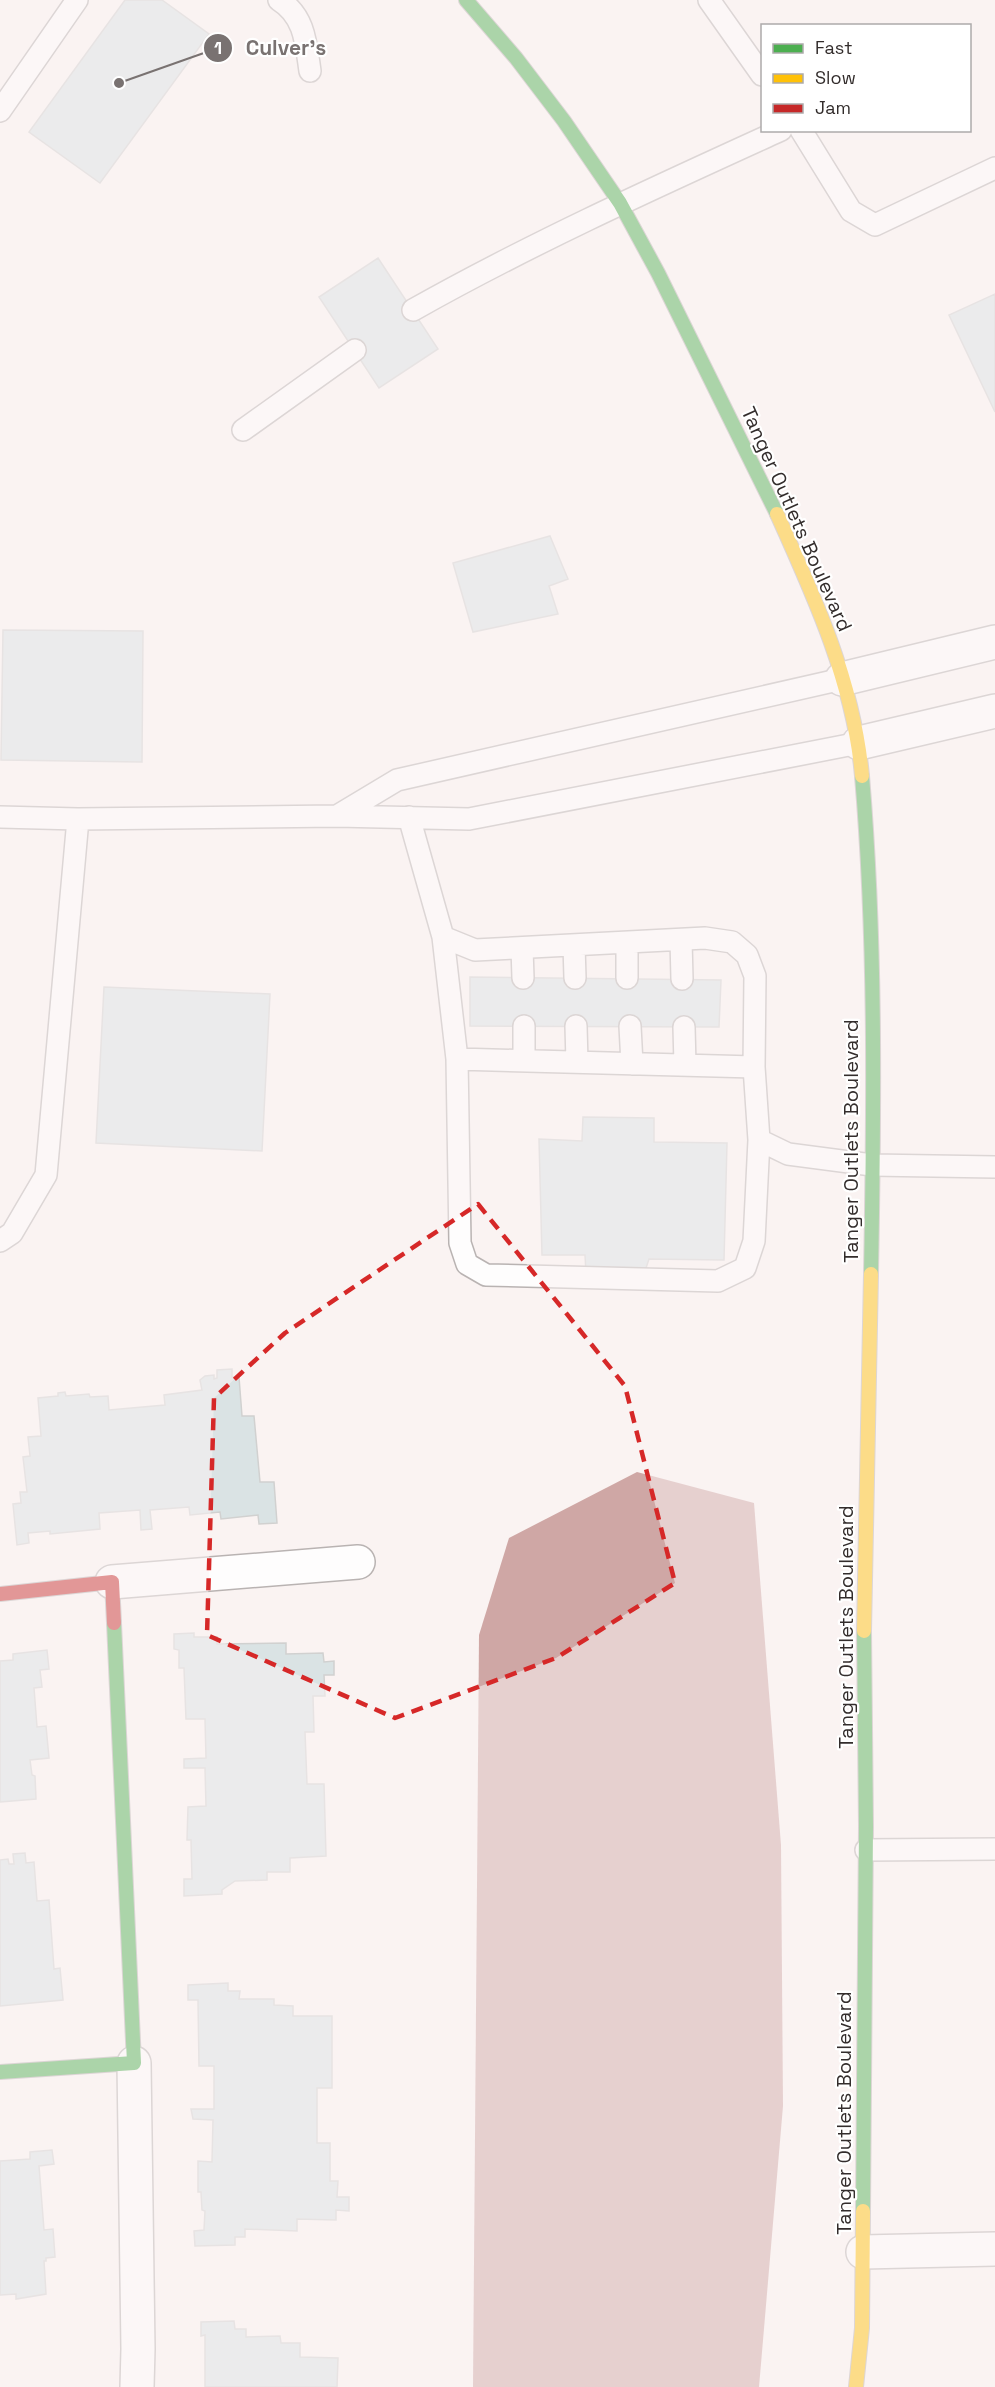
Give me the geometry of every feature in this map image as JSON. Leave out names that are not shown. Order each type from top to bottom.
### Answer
[{"type":"street","name":"Tanger Outlets Boulevard","points":[[466,0],[516,58],[620,203],[663,284],[776,512],[808,582],[832,641],[859,743],[868,851],[874,1113],[864,1632],[866,1850],[862,2328],[856,2387]]},
{"type":"street","points":[[842,679],[995,642]]},
{"type":"street","points":[[859,743],[995,711]]},
{"type":"street","points":[[0,1593],[358,1562]]},
{"type":"street","points":[[112,1582],[134,2063],[138,2349],[136,2387]]},
{"type":"street","points":[[0,2072],[134,2063]]},
{"type":"street","points":[[863,2252],[995,2249]]},
{"type":"lane","points":[[0,111],[77,0]]},
{"type":"lane","points":[[279,0],[284,3],[304,29],[310,71]]},
{"type":"lane","points":[[709,0],[761,74]]},
{"type":"lane","points":[[413,310],[476,274],[620,203],[777,132]]},
{"type":"lane","points":[[802,132],[851,211],[875,225],[995,168]]},
{"type":"lane","points":[[243,430],[355,350]]},
{"type":"lane","points":[[337,816],[397,780],[842,679]]},
{"type":"lane","points":[[0,817],[78,819],[337,816],[469,819],[859,743]]},
{"type":"lane","points":[[409,817],[443,937],[457,1059],[460,1243],[467,1264],[486,1275],[718,1281],[745,1268],[754,1240],[759,1140],[753,1067],[755,976],[747,955],[732,942],[705,938],[475,950],[443,937]]},
{"type":"lane","points":[[0,1241],[12,1233],[46,1175],[78,819]]},
{"type":"lane","points":[[681,940],[682,979]]},
{"type":"lane","points":[[627,943],[627,978]]},
{"type":"lane","points":[[574,945],[575,978]]},
{"type":"lane","points":[[522,948],[523,978]]},
{"type":"lane","points":[[524,1026],[524,1061]]},
{"type":"lane","points":[[576,1026],[577,1062]]},
{"type":"lane","points":[[630,1026],[632,1064]]},
{"type":"lane","points":[[684,1027],[685,1065]]},
{"type":"lane","points":[[457,1059],[753,1067]]},
{"type":"lane","points":[[759,1140],[788,1154],[873,1165],[995,1167]]},
{"type":"lane","points":[[866,1850],[995,1849]]},
{"type":"highlighted area","points":[[478,1204],[625,1386],[675,1583],[556,1658],[395,1718],[207,1635],[214,1398],[285,1333]]},
{"type":"shaded area","points":[[637,1472],[754,1503],[781,1845],[783,2106],[759,2387],[473,2387],[479,1635],[509,1538]]},
{"type":"building","points":[[125,0],[162,0],[209,34],[100,183],[29,132]]},
{"type":"building","points":[[378,258],[438,349],[379,388],[319,297]]},
{"type":"building","points":[[995,294],[995,412],[949,315]]},
{"type":"building","points":[[550,536],[568,579],[549,586],[558,614],[473,632],[453,563]]},
{"type":"building","points":[[3,630],[143,631],[142,762],[1,760]]},
{"type":"building","points":[[470,977],[721,980],[719,1027],[470,1026]]},
{"type":"building","points":[[104,987],[270,994],[262,1151],[96,1143]]},
{"type":"building","points":[[583,1117],[654,1118],[654,1142],[727,1143],[724,1260],[649,1259],[645,1271],[586,1273],[585,1255],[542,1255],[539,1139],[582,1141]]},
{"type":"building","points":[[232,1369],[232,1377],[239,1377],[242,1416],[254,1416],[260,1482],[274,1482],[277,1523],[259,1524],[258,1515],[221,1519],[220,1512],[190,1515],[189,1507],[150,1510],[152,1529],[141,1530],[140,1510],[99,1513],[100,1529],[50,1534],[50,1531],[28,1533],[29,1543],[17,1545],[13,1504],[21,1503],[20,1492],[27,1492],[23,1457],[30,1456],[28,1437],[41,1436],[38,1398],[58,1396],[58,1393],[65,1392],[66,1396],[89,1394],[90,1397],[108,1396],[109,1410],[165,1405],[164,1395],[202,1390],[200,1380],[205,1376],[214,1375],[214,1379],[217,1378],[217,1370]]},
{"type":"building","points":[[194,1633],[194,1637],[217,1637],[217,1644],[286,1643],[286,1654],[323,1653],[324,1662],[334,1661],[334,1675],[324,1675],[325,1696],[313,1696],[314,1732],[305,1732],[307,1784],[324,1784],[326,1856],[290,1858],[290,1872],[267,1872],[267,1880],[235,1881],[222,1890],[222,1894],[184,1896],[184,1879],[192,1879],[191,1840],[187,1840],[188,1807],[206,1806],[205,1768],[184,1768],[184,1759],[206,1758],[205,1719],[186,1719],[184,1668],[179,1668],[179,1650],[174,1649],[174,1634]]},
{"type":"building","points":[[47,1650],[49,1669],[40,1670],[42,1687],[34,1688],[37,1727],[46,1726],[49,1758],[30,1760],[32,1775],[35,1776],[36,1799],[0,1802],[0,1661],[13,1660],[13,1654]]},
{"type":"building","points":[[25,1853],[26,1863],[34,1862],[37,1901],[49,1900],[54,1969],[60,1968],[63,2000],[0,2006],[0,1860],[8,1859],[9,1864],[14,1864],[13,1854]]},
{"type":"building","points":[[228,1983],[228,1991],[240,1991],[239,1999],[274,1999],[274,2005],[293,2006],[293,2016],[332,2016],[332,2088],[317,2088],[317,2143],[330,2143],[330,2181],[338,2181],[337,2197],[349,2197],[349,2211],[336,2210],[336,2220],[297,2219],[297,2231],[245,2229],[245,2237],[235,2237],[235,2245],[195,2246],[194,2231],[204,2230],[205,2211],[202,2210],[201,2192],[198,2192],[198,2161],[212,2162],[213,2120],[193,2119],[191,2109],[214,2109],[214,2066],[199,2066],[198,2000],[188,2000],[188,1985]]},
{"type":"building","points":[[52,2150],[54,2164],[39,2166],[44,2230],[53,2229],[55,2257],[46,2258],[44,2261],[46,2294],[16,2299],[16,2294],[0,2295],[0,2161],[30,2159],[30,2152]]},
{"type":"building","points":[[234,2321],[235,2329],[246,2329],[246,2337],[280,2336],[281,2343],[300,2343],[300,2357],[338,2358],[337,2387],[205,2387],[205,2335],[201,2336],[201,2322]]},
{"type":"traffic: fast","points":[[466,0],[516,58],[564,121],[620,203],[658,273],[777,514]]},
{"type":"traffic: fast","points":[[862,776],[872,963],[871,1274]]},
{"type":"traffic: fast","points":[[0,2072],[134,2063],[114,1623]]},
{"type":"traffic: fast","points":[[863,2211],[866,1826],[864,1631]]},
{"type":"traffic: slow","points":[[777,514],[805,577],[842,675],[858,742],[862,776]]},
{"type":"traffic: slow","points":[[864,1631],[871,1274]]},
{"type":"traffic: slow","points":[[856,2387],[862,2328],[863,2211]]},
{"type":"traffic: jam","points":[[0,1594],[112,1582],[114,1623]]},
{"type":"place","name":"Culver's","points":[[119,83]]}]
